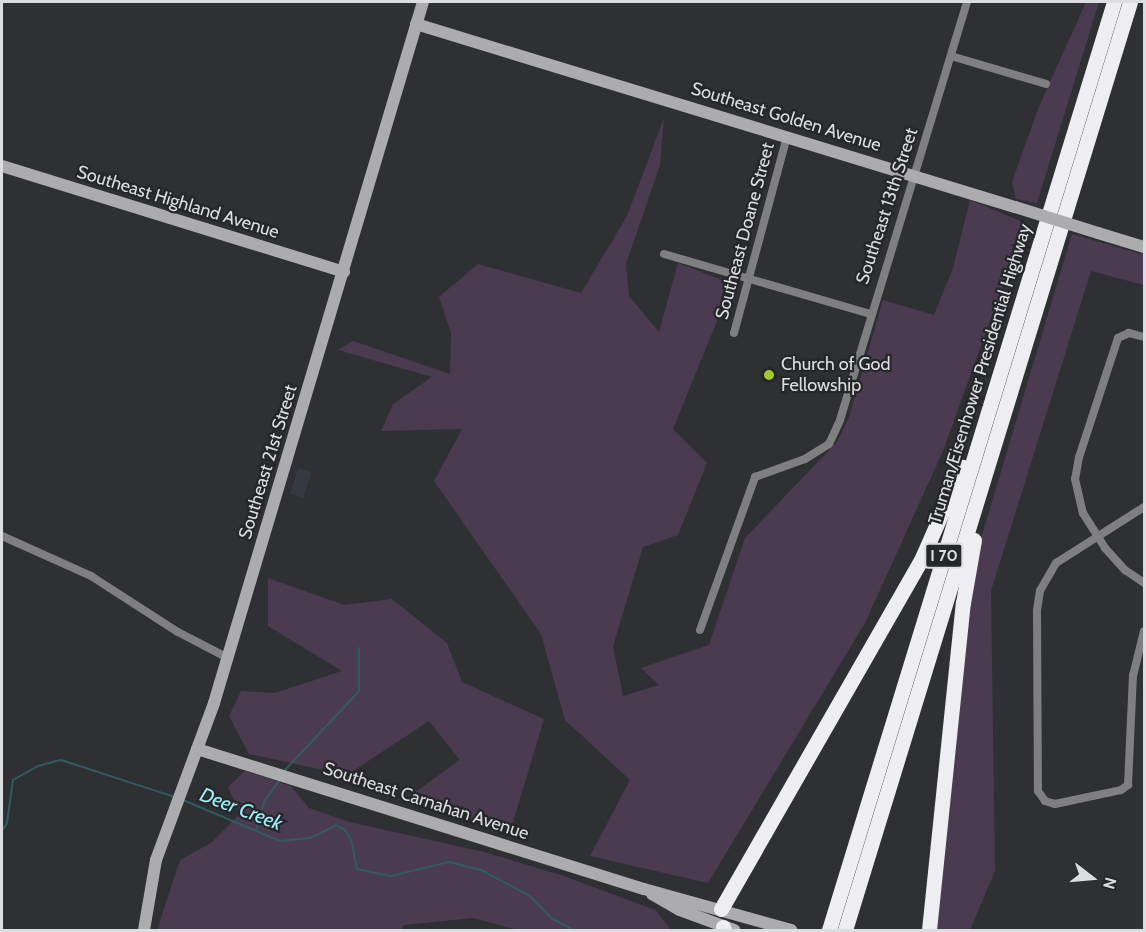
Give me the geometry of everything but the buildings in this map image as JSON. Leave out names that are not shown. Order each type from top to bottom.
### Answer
[{"type":"highway","name":"Truman/Eisenhower Presidential Highway","points":[[839,925],[1010,342],[1126,3]]},
{"type":"highway","name":"Truman/Eisenhower Presidential Highway","points":[[839,925],[996,440],[1126,3]]},
{"type":"highway","points":[[721,909],[921,560],[950,499],[1010,342]]},
{"type":"highway","points":[[929,930],[963,603],[996,440]]},
{"type":"street","name":"Southeast 21st Street","points":[[144,930],[156,860],[228,658],[423,2]]},
{"type":"street","name":"Southeast 13th Street","points":[[700,630],[755,477],[805,459],[829,444],[840,420],[870,314],[967,2]]},
{"type":"street","name":"Southeast Golden Avenue","points":[[416,24],[1144,247]]},
{"type":"street","points":[[951,56],[1046,84]]},
{"type":"street","name":"Southeast Doane Street","points":[[734,333],[787,137]]},
{"type":"street","name":"Southeast Highland Avenue","points":[[2,166],[344,272]]},
{"type":"street","points":[[664,254],[750,276],[870,314]]},
{"type":"street","points":[[1144,337],[1125,333],[1117,341],[1077,464],[1078,500],[1098,536],[1115,561],[1144,583]]},
{"type":"street","points":[[1144,507],[1056,563],[1038,601],[1038,791],[1045,801],[1055,804],[1120,790],[1128,785],[1132,676],[1144,631]]},
{"type":"street","points":[[2,536],[92,576],[178,632],[228,658]]},
{"type":"street","name":"Southeast Carnahan Avenue","points":[[197,748],[644,889],[791,930]]},
{"type":"street","name":"Southeast Carnahan Avenue","points":[[644,889],[680,910],[727,929]]},
{"type":"street","points":[[721,909],[727,929]]},
{"type":"shaded area","points":[[1086,2],[1099,2],[1037,203],[1016,199],[1012,182],[1038,109]]},
{"type":"shaded area","points":[[664,118],[660,165],[626,264],[629,296],[659,332],[678,263],[732,284],[673,429],[707,463],[678,535],[643,547],[613,646],[623,696],[659,685],[641,668],[709,645],[745,538],[837,442],[849,417],[883,300],[934,315],[953,268],[970,200],[1025,223],[943,451],[865,623],[708,883],[590,856],[630,780],[565,720],[541,634],[434,481],[462,429],[381,431],[393,404],[432,377],[338,350],[353,341],[450,374],[451,333],[439,297],[478,264],[581,293],[627,216]]},
{"type":"shaded area","points":[[1072,234],[1144,255],[1144,285],[1091,271],[991,591],[995,871],[970,930],[936,930],[974,562]]},
{"type":"shaded area","points":[[298,468],[311,472],[303,498],[290,494]]},
{"type":"shaded area","points":[[268,578],[344,605],[392,599],[447,643],[462,682],[544,719],[511,829],[409,804],[414,793],[460,760],[429,721],[347,775],[249,754],[229,716],[241,691],[275,693],[342,671],[268,626]]},
{"type":"shaded area","points":[[245,771],[291,786],[309,808],[350,822],[484,852],[561,875],[655,910],[671,930],[519,930],[473,918],[404,925],[401,930],[157,930],[180,860],[211,843],[240,814],[228,787]]},
{"type":"waterway","points":[[284,771],[359,691],[359,648]]},
{"type":"waterway","name":"Deer Creek","points":[[2,831],[7,823],[13,780],[38,766],[61,760],[175,797]]},
{"type":"waterway","points":[[256,830],[264,802],[280,779]]},
{"type":"waterway","name":"Deer Creek","points":[[183,800],[280,841],[311,838],[336,825],[345,830],[351,840],[357,869],[391,876],[449,862],[481,870],[530,896],[551,918],[574,930]]},
{"type":"waterway","name":"Deer Creek","points":[[611,930],[617,930]]},
{"type":"place","name":"Church of God Fellowship","points":[[769,375]]}]
